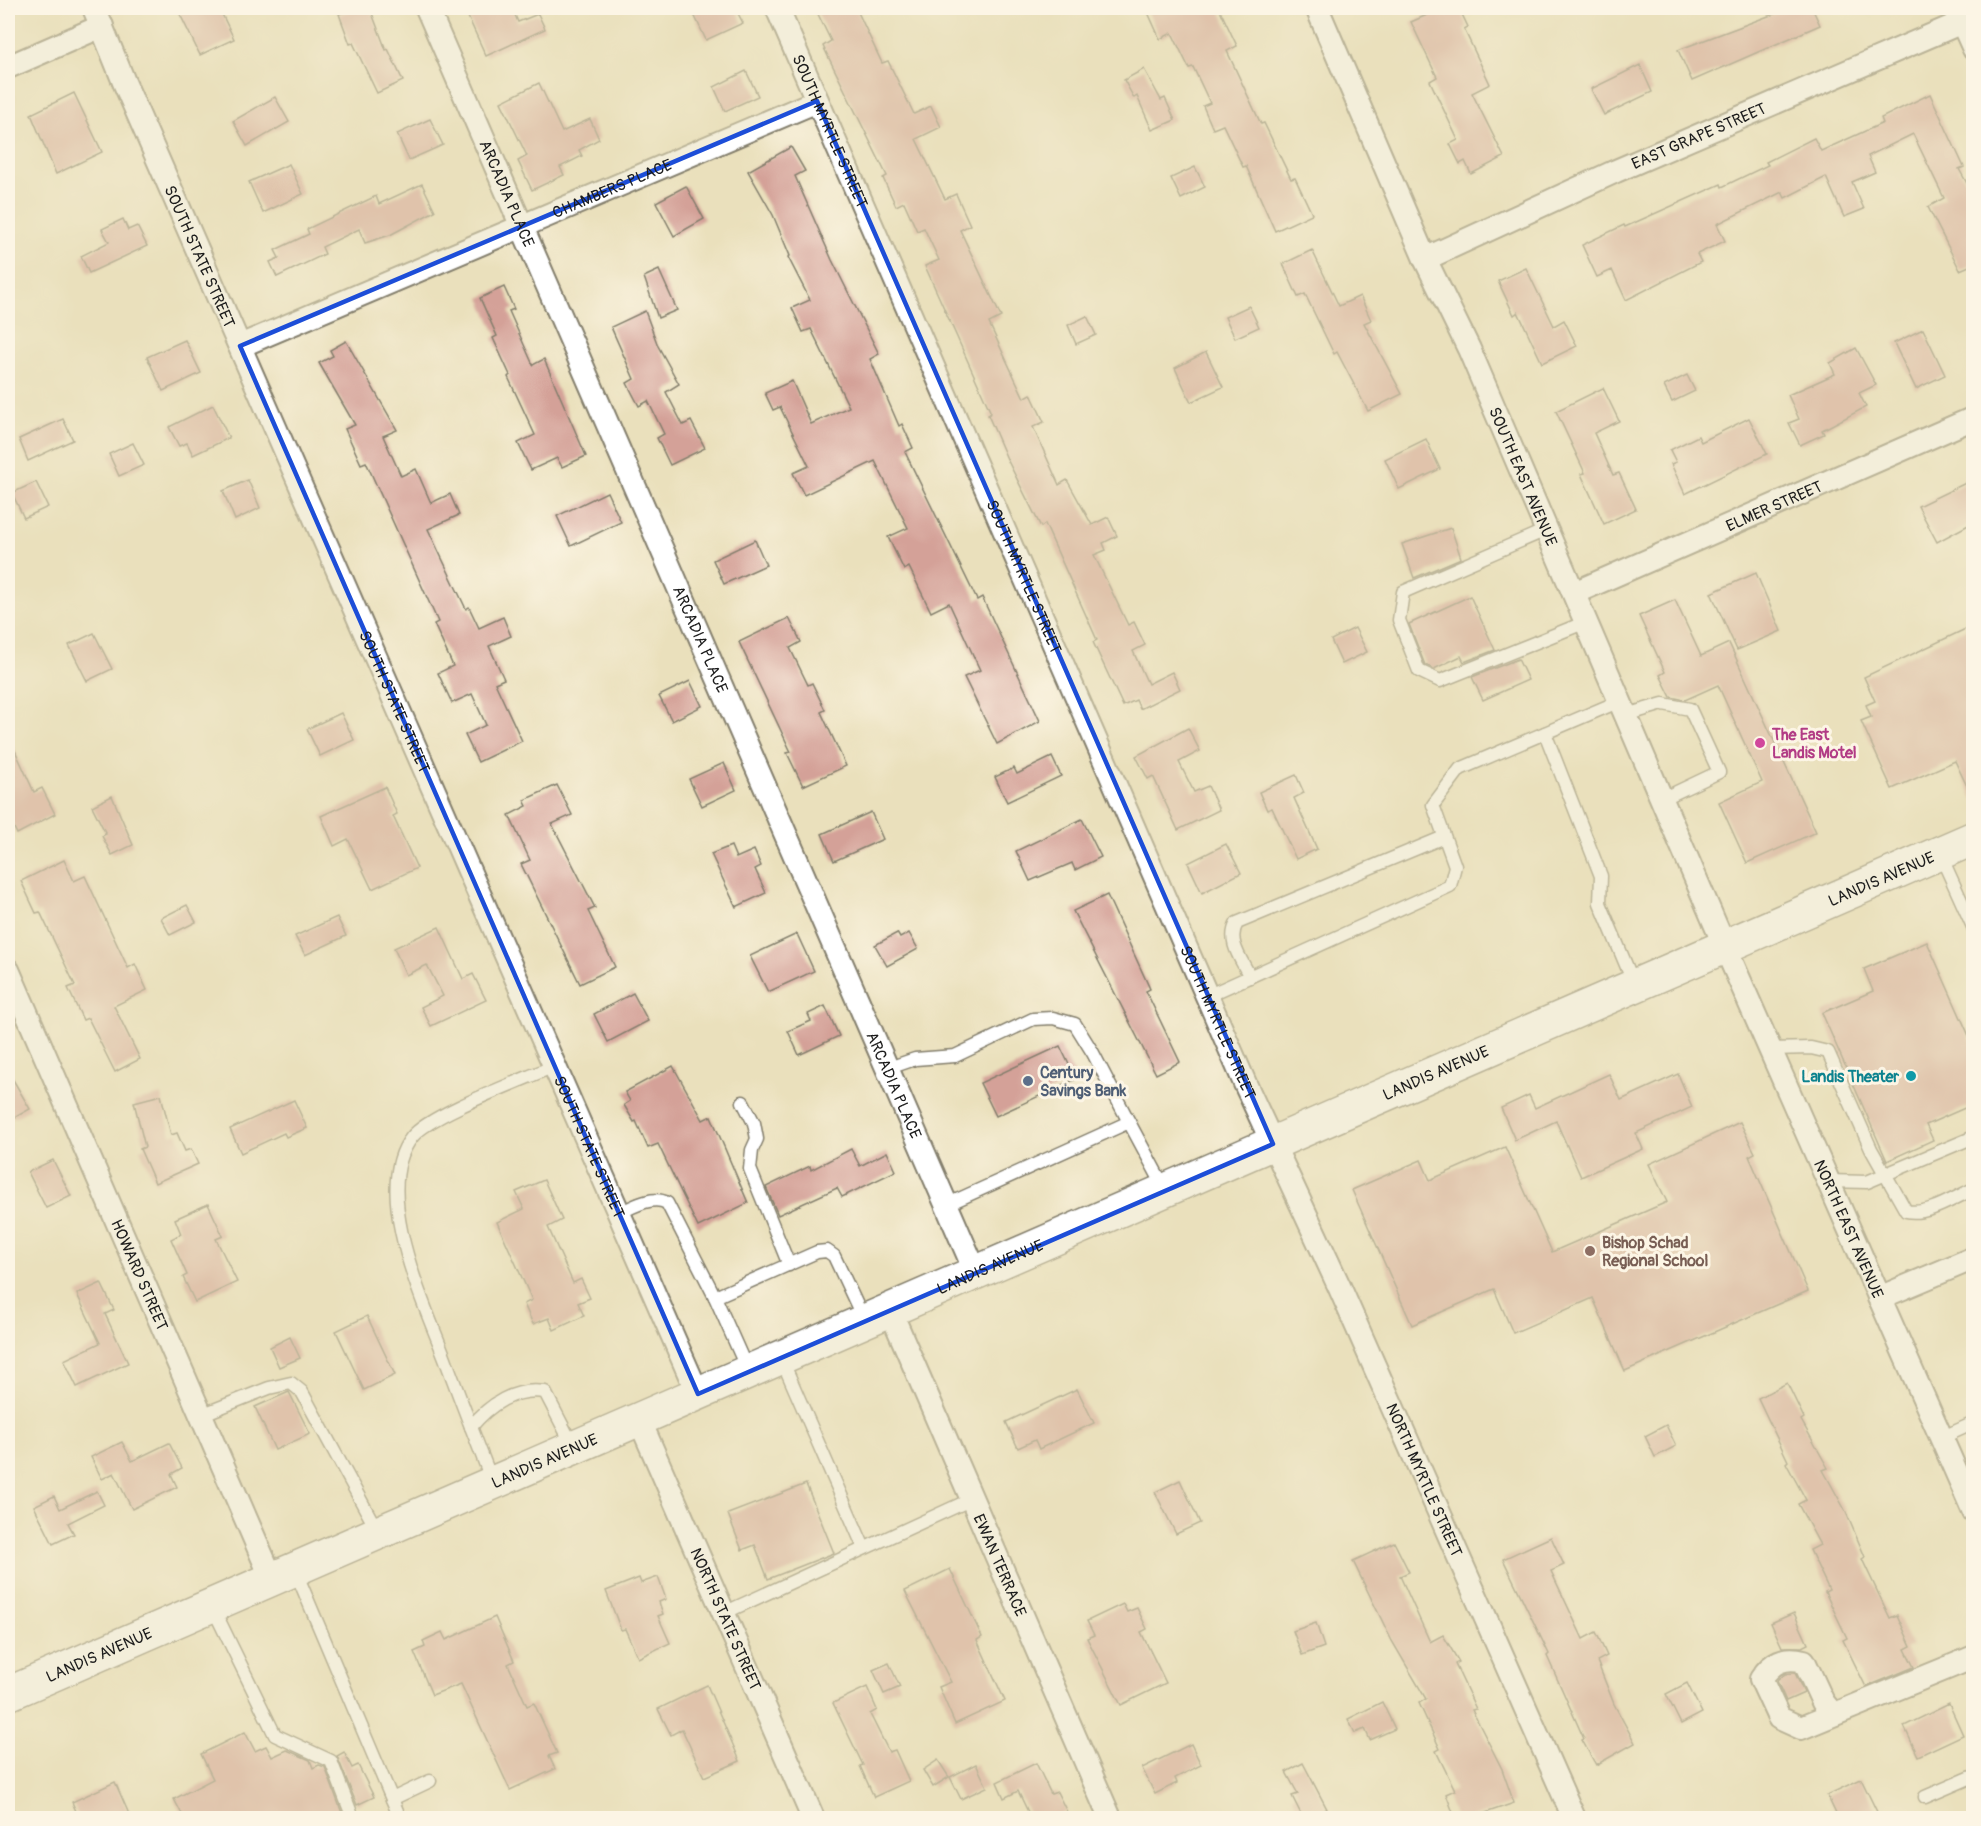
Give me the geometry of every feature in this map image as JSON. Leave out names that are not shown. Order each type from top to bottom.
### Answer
[{"type":"main road","name":"LANDIS AVENUE","points":[[8,1694],[1974,838]]},
{"type":"street","name":"ARCADIA PLACE","points":[[427,8],[976,1273]]},
{"type":"street","name":"SOUTH MYRTLE STREET","points":[[777,8],[1273,1144]]},
{"type":"street","name":"SOUTH EAST AVENUE","points":[[1317,8],[1425,259],[1469,349],[1725,946]]},
{"type":"street","name":"EAST GRAPE STREET","points":[[1425,259],[1964,15]]},
{"type":"street","points":[[1964,15],[1974,49]]},
{"type":"street","points":[[8,67],[98,17]]},
{"type":"street","name":"SOUTH STATE STREET","points":[[98,17],[124,82],[698,1394]]},
{"type":"street","name":"CHAMBERS PLACE","points":[[240,346],[817,100]]},
{"type":"street","name":"ELMER STREET","points":[[1574,593],[1974,418]]},
{"type":"street","name":"NORTH EAST AVENUE","points":[[1725,946],[1974,1512]]},
{"type":"street","name":"HOWARD STREET","points":[[8,970],[201,1415],[283,1574]]},
{"type":"street","name":"NORTH MYRTLE STREET","points":[[1273,1144],[1339,1286],[1574,1818]]},
{"type":"street","points":[[1879,1298],[1974,1258]]},
{"type":"street","name":"EWAN TERRACE","points":[[877,1316],[972,1499],[1110,1818]]},
{"type":"street","name":"NORTH STATE STREET","points":[[639,1419],[813,1818]]},
{"type":"street","points":[[1832,1713],[1911,1685],[1974,1657]]},
{"type":"lane","points":[[1546,530],[1403,592],[1399,620],[1419,671],[1440,681],[1586,622]]},
{"type":"lane","points":[[1207,996],[1450,885],[1455,866],[1433,805],[1460,769],[1545,733],[1623,708],[1663,704],[1690,709],[1719,772],[1662,799]]},
{"type":"lane","points":[[1545,733],[1601,876],[1600,903],[1635,985]]},
{"type":"lane","points":[[1250,977],[1233,943],[1232,931],[1237,923],[1444,837]]},
{"type":"lane","points":[[1940,853],[1974,929]]},
{"type":"lane","points":[[886,1069],[915,1059],[955,1056],[1034,1019],[1053,1018],[1075,1024],[1093,1053],[1165,1190]]},
{"type":"lane","points":[[1770,1049],[1811,1048],[1827,1052],[1871,1149],[1906,1211],[1916,1213],[1974,1189]]},
{"type":"lane","points":[[492,1483],[407,1259],[397,1207],[398,1166],[412,1136],[439,1117],[554,1066]]},
{"type":"lane","points":[[743,1102],[758,1139],[752,1150],[750,1169],[789,1264]]},
{"type":"lane","points":[[946,1205],[1129,1122]]},
{"type":"lane","points":[[1828,1181],[1867,1182],[1974,1137]]},
{"type":"lane","points":[[619,1213],[650,1201],[661,1200],[667,1203],[715,1297],[748,1372]]},
{"type":"lane","points":[[715,1297],[817,1252],[827,1251],[834,1256],[877,1316]]},
{"type":"lane","points":[[782,1357],[864,1548]]},
{"type":"lane","points":[[201,1415],[291,1383],[302,1392],[378,1532]]},
{"type":"lane","points":[[471,1427],[483,1413],[506,1398],[531,1390],[545,1392],[574,1448]]},
{"type":"lane","points":[[1941,1438],[1974,1423]]},
{"type":"lane","points":[[724,1613],[972,1499]]},
{"type":"lane","points":[[283,1574],[400,1818]]},
{"type":"lane","points":[[212,1605],[275,1735],[331,1761],[353,1818]]},
{"type":"lane","points":[[1925,1797],[1974,1776]]},
{"type":"lane","points":[[392,1798],[430,1781]]},
{"type":"highlighted area","points":[[817,101],[1273,1144],[698,1394],[240,346]]},
{"type":"building","points":[[177,8],[219,8],[234,39],[200,55]]},
{"type":"building","points":[[356,8],[370,8],[386,50],[388,49],[403,81],[377,93],[353,43],[350,44],[339,14]]},
{"type":"building","points":[[464,8],[512,8],[518,22],[538,14],[545,29],[486,56]]},
{"type":"building","points":[[691,8],[735,8],[743,23],[706,40]]},
{"type":"building","points":[[815,8],[856,8],[882,63],[888,61],[914,114],[931,106],[941,127],[916,139],[945,199],[956,194],[970,225],[960,230],[1001,317],[989,323],[1024,398],[1031,394],[1044,422],[1033,427],[1059,485],[1067,480],[1092,525],[1108,517],[1117,536],[1103,543],[1106,550],[1094,555],[1128,625],[1134,622],[1145,645],[1133,651],[1148,684],[1172,672],[1180,689],[1140,709],[1136,700],[1123,706],[1093,642],[1097,640],[1045,524],[1041,527],[1007,459],[988,415],[991,413],[925,266],[939,260],[924,228],[917,231],[904,202],[896,206],[883,178],[887,176],[823,46],[831,41]]},
{"type":"building","points":[[1146,8],[1219,8],[1237,46],[1227,51],[1261,124],[1264,123],[1291,179],[1295,178],[1312,214],[1275,231],[1246,166],[1243,167],[1223,125],[1213,129],[1203,106],[1210,103],[1193,67],[1189,68],[1172,33],[1160,39]]},
{"type":"building","points":[[1443,8],[1459,8],[1468,27],[1464,29],[1490,84],[1472,93],[1504,157],[1471,174],[1465,161],[1460,164],[1450,144],[1458,140],[1430,81],[1437,77],[1411,22]]},
{"type":"building","points":[[1790,8],[1812,8],[1820,25],[1692,81],[1678,50]]},
{"type":"building","points":[[1640,65],[1652,92],[1604,115],[1591,89]]},
{"type":"building","points":[[1144,69],[1161,100],[1165,98],[1175,120],[1152,130],[1137,96],[1134,98],[1124,80]]},
{"type":"building","points":[[746,71],[758,96],[725,111],[714,87]]},
{"type":"building","points":[[539,83],[562,132],[590,119],[599,139],[579,150],[582,156],[560,167],[564,175],[532,190],[518,161],[527,156],[501,102]]},
{"type":"building","points":[[74,93],[102,152],[56,174],[31,114]]},
{"type":"building","points":[[1930,94],[1964,167],[1959,169],[1974,196],[1974,264],[1960,270],[1928,207],[1944,198],[1913,134],[1868,156],[1875,172],[1852,182],[1864,209],[1844,217],[1826,177],[1785,198],[1782,192],[1717,224],[1725,241],[1697,254],[1701,262],[1626,300],[1612,270],[1597,277],[1582,245],[1721,184],[1722,187],[1768,165],[1766,162],[1814,138],[1821,151],[1883,123],[1881,118]]},
{"type":"building","points":[[275,97],[289,122],[247,146],[233,121]]},
{"type":"building","points":[[430,119],[443,145],[409,160],[397,134]]},
{"type":"building","points":[[791,147],[805,171],[795,176],[832,260],[879,354],[870,359],[899,426],[902,424],[913,448],[905,452],[977,600],[982,597],[1040,721],[997,744],[964,677],[980,670],[949,603],[931,612],[909,567],[904,570],[888,537],[908,528],[875,461],[804,495],[793,473],[809,466],[780,407],[773,410],[765,393],[792,381],[811,424],[849,407],[811,329],[803,332],[792,308],[810,300],[788,257],[790,256],[773,215],[748,171]]},
{"type":"building","points":[[289,164],[303,194],[263,213],[249,182]]},
{"type":"building","points":[[1195,167],[1205,187],[1181,199],[1171,178]]},
{"type":"building","points":[[422,184],[435,211],[390,235],[365,243],[359,229],[322,247],[325,254],[277,277],[270,262],[279,258],[275,250],[309,234],[307,229],[376,196],[379,204]]},
{"type":"building","points":[[686,186],[704,219],[674,236],[656,202]]},
{"type":"building","points":[[123,219],[128,230],[137,226],[147,246],[89,273],[81,256],[109,242],[102,229]]},
{"type":"building","points":[[1312,250],[1339,306],[1360,296],[1371,320],[1364,323],[1402,394],[1368,411],[1337,352],[1334,354],[1305,294],[1298,297],[1283,264]]},
{"type":"building","points":[[1526,268],[1554,326],[1564,320],[1577,346],[1542,363],[1518,312],[1514,315],[1498,281]]},
{"type":"building","points":[[659,270],[677,310],[658,318],[644,277]]},
{"type":"building","points":[[504,287],[514,309],[509,311],[533,365],[544,359],[586,456],[562,467],[557,458],[531,470],[518,443],[535,435],[508,377],[510,375],[493,338],[497,336],[480,298]]},
{"type":"building","points":[[1249,306],[1259,327],[1235,338],[1225,317]]},
{"type":"building","points":[[645,311],[658,346],[679,384],[666,392],[683,425],[691,421],[705,448],[670,465],[657,438],[664,434],[648,401],[639,406],[627,383],[634,379],[611,327]]},
{"type":"building","points":[[1087,316],[1096,335],[1076,344],[1068,325]]},
{"type":"building","points":[[1923,329],[1945,375],[1916,389],[1894,343]]},
{"type":"building","points":[[185,340],[201,373],[163,391],[147,357]]},
{"type":"building","points":[[346,341],[397,430],[383,436],[401,476],[416,469],[431,503],[450,494],[459,515],[428,529],[466,609],[469,607],[479,628],[503,617],[511,636],[489,646],[504,679],[495,683],[522,741],[478,762],[465,735],[486,725],[472,694],[452,703],[438,673],[453,666],[434,624],[438,622],[366,462],[361,464],[345,429],[355,425],[319,363],[333,356],[330,350]]},
{"type":"building","points":[[1856,348],[1876,385],[1859,393],[1866,407],[1822,430],[1824,434],[1800,445],[1789,423],[1799,419],[1788,395],[1835,374],[1830,363]]},
{"type":"building","points":[[1206,352],[1223,387],[1191,402],[1175,368]]},
{"type":"building","points":[[1687,375],[1695,391],[1672,402],[1664,386]]},
{"type":"building","points":[[1603,388],[1619,421],[1594,433],[1613,475],[1619,473],[1636,509],[1604,524],[1581,474],[1585,473],[1556,411]]},
{"type":"building","points":[[213,405],[229,438],[193,455],[187,443],[179,446],[169,427]]},
{"type":"building","points":[[1749,418],[1767,454],[1685,494],[1671,464],[1676,462],[1670,450],[1698,436],[1701,442]]},
{"type":"building","points":[[63,419],[73,440],[28,461],[19,439]]},
{"type":"building","points":[[1426,439],[1440,469],[1399,489],[1385,459]]},
{"type":"building","points":[[133,443],[144,465],[119,476],[109,454]]},
{"type":"building","points":[[1974,479],[1974,522],[1937,542],[1918,506]]},
{"type":"building","points":[[248,480],[260,508],[235,520],[223,491]]},
{"type":"building","points":[[36,482],[48,507],[24,518],[12,493]]},
{"type":"building","points":[[607,492],[621,522],[571,546],[557,516]]},
{"type":"building","points":[[1451,528],[1461,558],[1414,578],[1402,544]]},
{"type":"building","points":[[755,540],[766,565],[724,584],[713,560]]},
{"type":"building","points":[[1756,573],[1781,631],[1737,650],[1711,593]]},
{"type":"building","points":[[1470,596],[1495,650],[1464,662],[1461,656],[1434,669],[1425,665],[1409,624]]},
{"type":"building","name":"The East Landis Motel","points":[[1675,600],[1701,656],[1729,643],[1816,832],[1747,863],[1719,802],[1762,782],[1718,685],[1685,700],[1671,697],[1660,675],[1665,672],[1639,616]]},
{"type":"building","points":[[789,618],[801,642],[790,648],[808,685],[812,683],[825,710],[821,712],[846,766],[803,786],[787,753],[791,752],[739,642]]},
{"type":"building","points":[[1974,625],[1974,801],[1955,761],[1892,789],[1861,721],[1871,717],[1866,705],[1875,701],[1864,677]]},
{"type":"building","points":[[1355,628],[1367,652],[1342,664],[1331,640]]},
{"type":"building","points":[[94,633],[112,669],[87,681],[69,645]]},
{"type":"building","points":[[1518,659],[1528,680],[1483,700],[1472,677]]},
{"type":"building","points":[[690,681],[702,706],[672,721],[659,696]]},
{"type":"building","points":[[341,713],[354,740],[320,756],[307,729]]},
{"type":"building","points":[[1188,728],[1200,751],[1179,762],[1194,792],[1208,786],[1219,810],[1178,830],[1153,776],[1148,779],[1136,756]]},
{"type":"building","points":[[8,735],[34,792],[42,788],[55,814],[17,834],[8,815]]},
{"type":"building","points":[[1052,757],[1061,776],[1007,802],[995,777],[1014,768],[1017,774]]},
{"type":"building","points":[[724,763],[736,790],[702,806],[689,779]]},
{"type":"building","points":[[1296,775],[1304,793],[1294,798],[1317,849],[1296,859],[1272,808],[1267,810],[1259,792]]},
{"type":"building","points":[[557,785],[572,815],[552,824],[595,908],[588,911],[615,967],[580,984],[521,864],[530,860],[509,815],[527,806],[524,800]]},
{"type":"building","points":[[385,787],[397,814],[393,816],[417,868],[372,889],[348,839],[334,846],[321,816]]},
{"type":"building","points":[[112,796],[133,845],[112,855],[102,836],[106,834],[92,806]]},
{"type":"building","points":[[871,812],[883,839],[834,861],[822,834]]},
{"type":"building","points":[[1082,819],[1101,857],[1075,870],[1072,863],[1030,881],[1016,851]]},
{"type":"building","points":[[1226,844],[1241,873],[1202,893],[1188,863]]},
{"type":"building","points":[[731,846],[736,858],[754,850],[761,866],[755,869],[766,893],[736,907],[711,854]]},
{"type":"building","points":[[64,860],[74,881],[85,876],[128,968],[135,964],[147,990],[114,1006],[140,1059],[115,1072],[88,1018],[83,1020],[68,988],[75,985],[40,912],[36,913],[21,881]]},
{"type":"building","points":[[1107,895],[1150,989],[1146,991],[1180,1062],[1156,1074],[1073,911]]},
{"type":"building","points":[[187,905],[196,922],[170,935],[161,918]]},
{"type":"building","points":[[337,917],[346,936],[305,955],[295,936]]},
{"type":"building","points":[[439,927],[463,979],[473,974],[486,1000],[431,1026],[421,1007],[443,996],[427,965],[406,975],[394,948]]},
{"type":"building","points":[[897,933],[900,938],[909,933],[918,949],[887,966],[875,945]]},
{"type":"building","points":[[797,934],[814,971],[768,992],[750,956]]},
{"type":"building","name":"Landis Theater","points":[[1927,942],[1974,1047],[1974,1104],[1926,1125],[1933,1140],[1887,1161],[1822,1013],[1873,991],[1864,969]]},
{"type":"building","points":[[633,993],[648,1021],[608,1042],[594,1014]]},
{"type":"building","points":[[825,1006],[839,1036],[799,1055],[788,1031],[811,1021],[808,1014]]},
{"type":"building","name":"Century Savings Bank","points":[[1060,1046],[1076,1079],[996,1116],[980,1083]]},
{"type":"building","points":[[673,1066],[703,1120],[711,1116],[748,1203],[698,1227],[658,1144],[648,1148],[636,1121],[634,1122],[624,1105],[630,1101],[625,1092]]},
{"type":"building","points":[[8,1071],[30,1109],[14,1118],[8,1107]]},
{"type":"building","points":[[1609,1074],[1621,1100],[1678,1074],[1692,1107],[1636,1133],[1643,1149],[1581,1177],[1556,1121],[1515,1140],[1501,1108],[1529,1095],[1535,1108]]},
{"type":"building","points":[[161,1095],[171,1135],[177,1133],[185,1151],[191,1149],[198,1164],[155,1183],[140,1149],[145,1147],[134,1102]]},
{"type":"building","points":[[294,1100],[307,1128],[286,1137],[284,1133],[241,1153],[230,1129]]},
{"type":"building","points":[[1740,1122],[1755,1153],[1749,1156],[1808,1291],[1625,1371],[1593,1298],[1513,1333],[1494,1289],[1412,1325],[1352,1190],[1421,1160],[1430,1180],[1505,1147],[1552,1252],[1667,1202],[1649,1164]]},
{"type":"building","points":[[851,1149],[860,1166],[887,1152],[896,1171],[842,1197],[837,1188],[778,1215],[766,1187],[810,1166],[811,1170]]},
{"type":"building","points":[[53,1160],[71,1196],[46,1208],[28,1172]]},
{"type":"building","points":[[544,1180],[562,1220],[548,1227],[573,1283],[581,1279],[590,1298],[578,1303],[584,1316],[554,1330],[549,1318],[533,1324],[524,1304],[532,1300],[497,1222],[524,1209],[516,1192]]},
{"type":"building","points":[[208,1204],[223,1236],[216,1239],[237,1282],[195,1302],[183,1277],[187,1275],[171,1239],[181,1234],[175,1219]]},
{"type":"building","points":[[101,1283],[114,1310],[105,1314],[128,1363],[77,1387],[64,1360],[100,1343],[77,1294]]},
{"type":"building","points":[[367,1316],[395,1375],[364,1390],[336,1331]]},
{"type":"building","points":[[290,1337],[300,1358],[279,1367],[270,1347]]},
{"type":"building","points":[[1787,1383],[1804,1418],[1801,1420],[1828,1468],[1823,1470],[1845,1510],[1865,1557],[1862,1559],[1890,1618],[1897,1615],[1911,1646],[1905,1649],[1914,1667],[1866,1687],[1843,1640],[1847,1638],[1825,1592],[1829,1590],[1810,1550],[1820,1545],[1798,1504],[1806,1500],[1786,1463],[1788,1461],[1758,1398]]},
{"type":"building","points":[[1077,1389],[1094,1423],[1039,1449],[1035,1440],[1018,1448],[1006,1422]]},
{"type":"building","points":[[289,1392],[310,1434],[275,1450],[255,1407]]},
{"type":"building","points":[[1666,1425],[1676,1446],[1655,1457],[1645,1436]]},
{"type":"building","points":[[122,1442],[132,1461],[169,1443],[182,1468],[171,1474],[177,1487],[132,1509],[114,1473],[102,1479],[91,1457]]},
{"type":"building","points":[[1180,1480],[1200,1523],[1176,1534],[1155,1492]]},
{"type":"building","points":[[806,1484],[834,1553],[768,1579],[755,1545],[742,1550],[728,1514]]},
{"type":"building","points":[[97,1491],[104,1505],[68,1523],[74,1534],[53,1544],[34,1506],[54,1496],[60,1509]]},
{"type":"building","points":[[1551,1537],[1564,1565],[1551,1571],[1583,1639],[1596,1632],[1607,1656],[1597,1661],[1614,1704],[1635,1743],[1596,1765],[1582,1740],[1584,1739],[1547,1656],[1549,1654],[1503,1559]]},
{"type":"building","points":[[1394,1542],[1409,1572],[1400,1576],[1430,1642],[1443,1635],[1459,1662],[1455,1664],[1476,1709],[1472,1710],[1502,1769],[1514,1803],[1471,1818],[1455,1818],[1446,1794],[1455,1790],[1436,1751],[1440,1749],[1419,1703],[1426,1699],[1392,1641],[1353,1561]]},
{"type":"building","points":[[950,1569],[982,1637],[977,1640],[1005,1701],[955,1724],[939,1687],[951,1682],[905,1591]]},
{"type":"building","points":[[658,1577],[666,1599],[659,1602],[663,1614],[658,1616],[670,1643],[638,1658],[625,1629],[621,1630],[606,1591],[639,1578],[641,1583]]},
{"type":"building","points":[[1123,1604],[1127,1612],[1137,1608],[1147,1629],[1141,1632],[1166,1683],[1121,1705],[1087,1638],[1094,1635],[1087,1621]]},
{"type":"building","points":[[1794,1613],[1808,1644],[1802,1647],[1782,1647],[1771,1623]]},
{"type":"building","points":[[495,1617],[514,1661],[508,1664],[527,1706],[534,1703],[557,1753],[549,1756],[555,1769],[510,1790],[461,1684],[432,1695],[414,1652],[425,1647],[423,1641],[442,1632],[446,1640]]},
{"type":"building","points":[[1316,1623],[1324,1647],[1302,1655],[1293,1631]]},
{"type":"building","points":[[889,1663],[900,1687],[884,1694],[873,1670]]},
{"type":"building","points":[[1795,1673],[1804,1693],[1786,1701],[1777,1681],[1785,1674]]},
{"type":"building","points":[[1687,1683],[1702,1713],[1681,1724],[1666,1694]]},
{"type":"building","points":[[707,1685],[740,1761],[704,1777],[682,1729],[671,1735],[658,1709]]},
{"type":"building","points":[[867,1687],[877,1710],[870,1714],[889,1752],[895,1750],[909,1781],[874,1797],[860,1766],[863,1765],[833,1703]]},
{"type":"building","points":[[1382,1702],[1395,1729],[1370,1740],[1365,1729],[1355,1733],[1348,1719]]},
{"type":"building","points":[[1949,1704],[1963,1735],[1918,1756],[1904,1726]]},
{"type":"building","points":[[245,1732],[255,1751],[266,1746],[272,1757],[287,1750],[310,1760],[313,1768],[319,1765],[325,1767],[342,1813],[331,1818],[184,1818],[174,1799],[213,1779],[201,1754]]},
{"type":"building","points":[[1191,1744],[1201,1765],[1175,1778],[1177,1783],[1155,1794],[1142,1768]]},
{"type":"building","points":[[344,1752],[352,1768],[358,1765],[374,1797],[357,1805],[337,1756]]},
{"type":"building","points":[[938,1760],[949,1777],[933,1787],[923,1770]]},
{"type":"building","points":[[1036,1763],[1051,1794],[1057,1792],[1067,1812],[1053,1818],[1031,1818],[1018,1791],[1004,1798],[997,1782]]},
{"type":"building","points":[[1303,1763],[1327,1809],[1306,1818],[1303,1818],[1292,1796],[1298,1794],[1286,1772]]},
{"type":"building","points":[[976,1764],[987,1787],[961,1799],[950,1777]]},
{"type":"building","points":[[1861,1779],[1880,1818],[1838,1818],[1827,1795]]},
{"type":"building","points":[[115,1782],[129,1814],[120,1818],[79,1818],[72,1802]]},
{"type":"place","name":"The East Landis Motel","points":[[1760,743]]},
{"type":"place","name":"Landis Theater","points":[[1911,1076]]},
{"type":"place","name":"Century Savings Bank","points":[[1028,1081]]},
{"type":"place","name":"Bishop Schad Regional School","points":[[1590,1251]]}]
